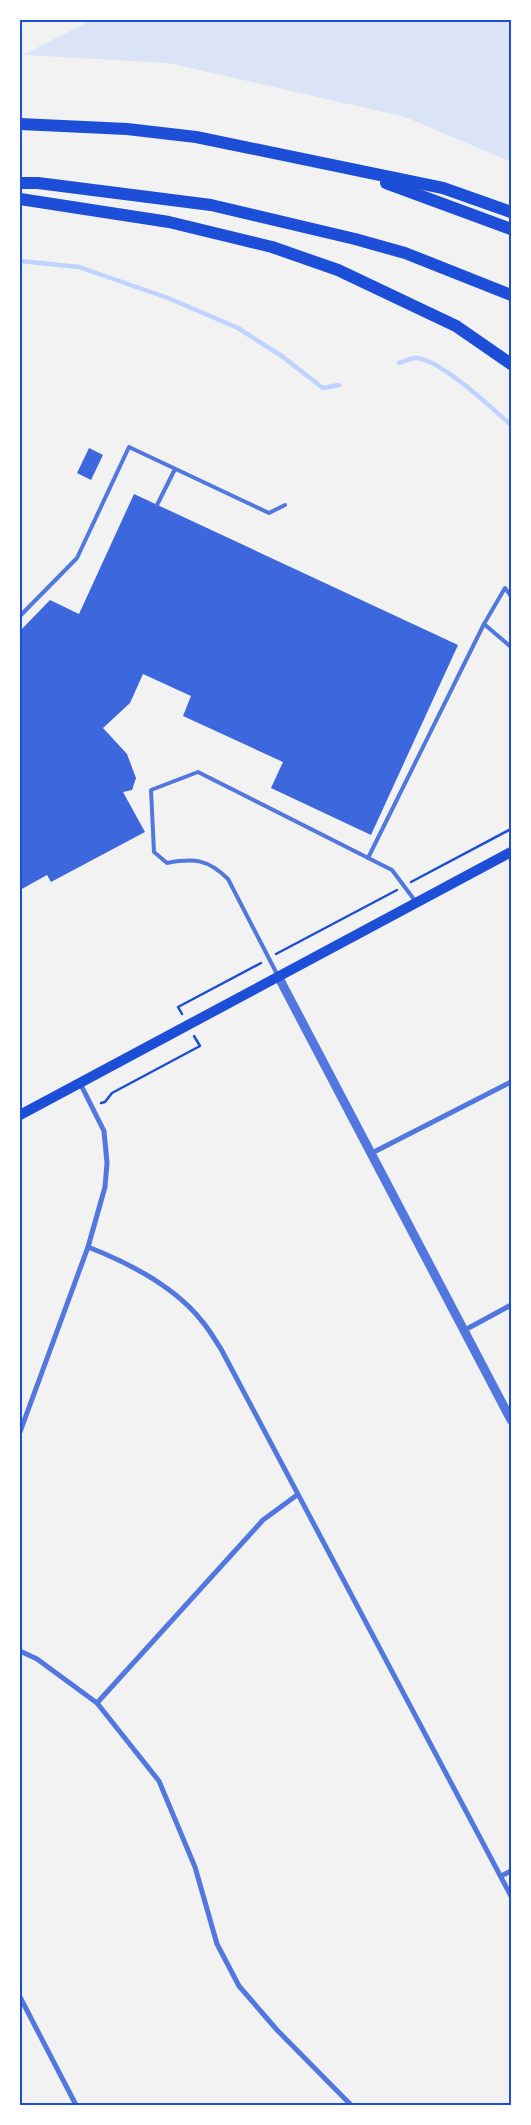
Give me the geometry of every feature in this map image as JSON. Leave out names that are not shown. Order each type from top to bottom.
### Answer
[{"type":"highway","points":[[20,124],[103,127],[196,137],[443,188],[511,212]]},
{"type":"highway","points":[[277,154],[400,187],[511,229]]},
{"type":"highway","points":[[20,184],[38,184],[211,205],[405,253],[511,295]]},
{"type":"highway","points":[[20,199],[169,222],[272,247],[338,270],[448,322],[511,364]]},
{"type":"main road","points":[[20,1115],[511,852]]},
{"type":"street","points":[[278,976],[462,1331],[511,1420]]},
{"type":"street","points":[[20,1432],[88,1247],[105,1187],[108,1163],[104,1131],[80,1082]]},
{"type":"street","points":[[370,1154],[511,1082]]},
{"type":"street","points":[[88,1247],[120,1260],[150,1277],[174,1294],[201,1320],[221,1349],[511,1896]]},
{"type":"street","points":[[462,1331],[511,1305]]},
{"type":"street","points":[[98,1703],[263,1520],[297,1495]]},
{"type":"street","points":[[20,1651],[38,1659],[98,1703],[159,1781],[195,1867],[217,1944],[239,1986],[277,2030],[351,2105]]},
{"type":"street","points":[[501,1876],[511,1871]]},
{"type":"street","points":[[20,1997],[76,2105]]},
{"type":"lane","points":[[20,616],[77,558],[129,447],[269,513],[285,505]]},
{"type":"lane","points":[[157,505],[175,469]]},
{"type":"lane","points":[[368,858],[484,624],[505,588],[511,596]]},
{"type":"lane","points":[[484,624],[511,647]]},
{"type":"lane","points":[[278,976],[228,879],[216,867],[187,859],[167,863],[154,852],[152,790],[198,772],[392,870],[416,903]]},
{"type":"path","points":[[92,1104],[105,1102],[112,1093],[200,1046],[178,1007],[511,829]]},
{"type":"shaded area","points":[[92,20],[511,20],[511,162],[405,117],[168,63],[23,55]]},
{"type":"building","points":[[89,448],[103,455],[91,480],[77,473]]},
{"type":"building","points":[[134,494],[458,645],[371,835],[271,788],[283,762],[183,716],[191,696],[143,674],[130,703],[103,728],[127,754],[136,778],[132,790],[123,792],[145,832],[51,882],[47,875],[20,890],[20,631],[50,600],[79,614]]},
{"type":"waterway","points":[[20,261],[79,267],[168,298],[238,328],[283,357],[323,388],[339,385]]},
{"type":"waterway","points":[[399,363],[414,358],[436,365],[478,396],[511,425]]}]
